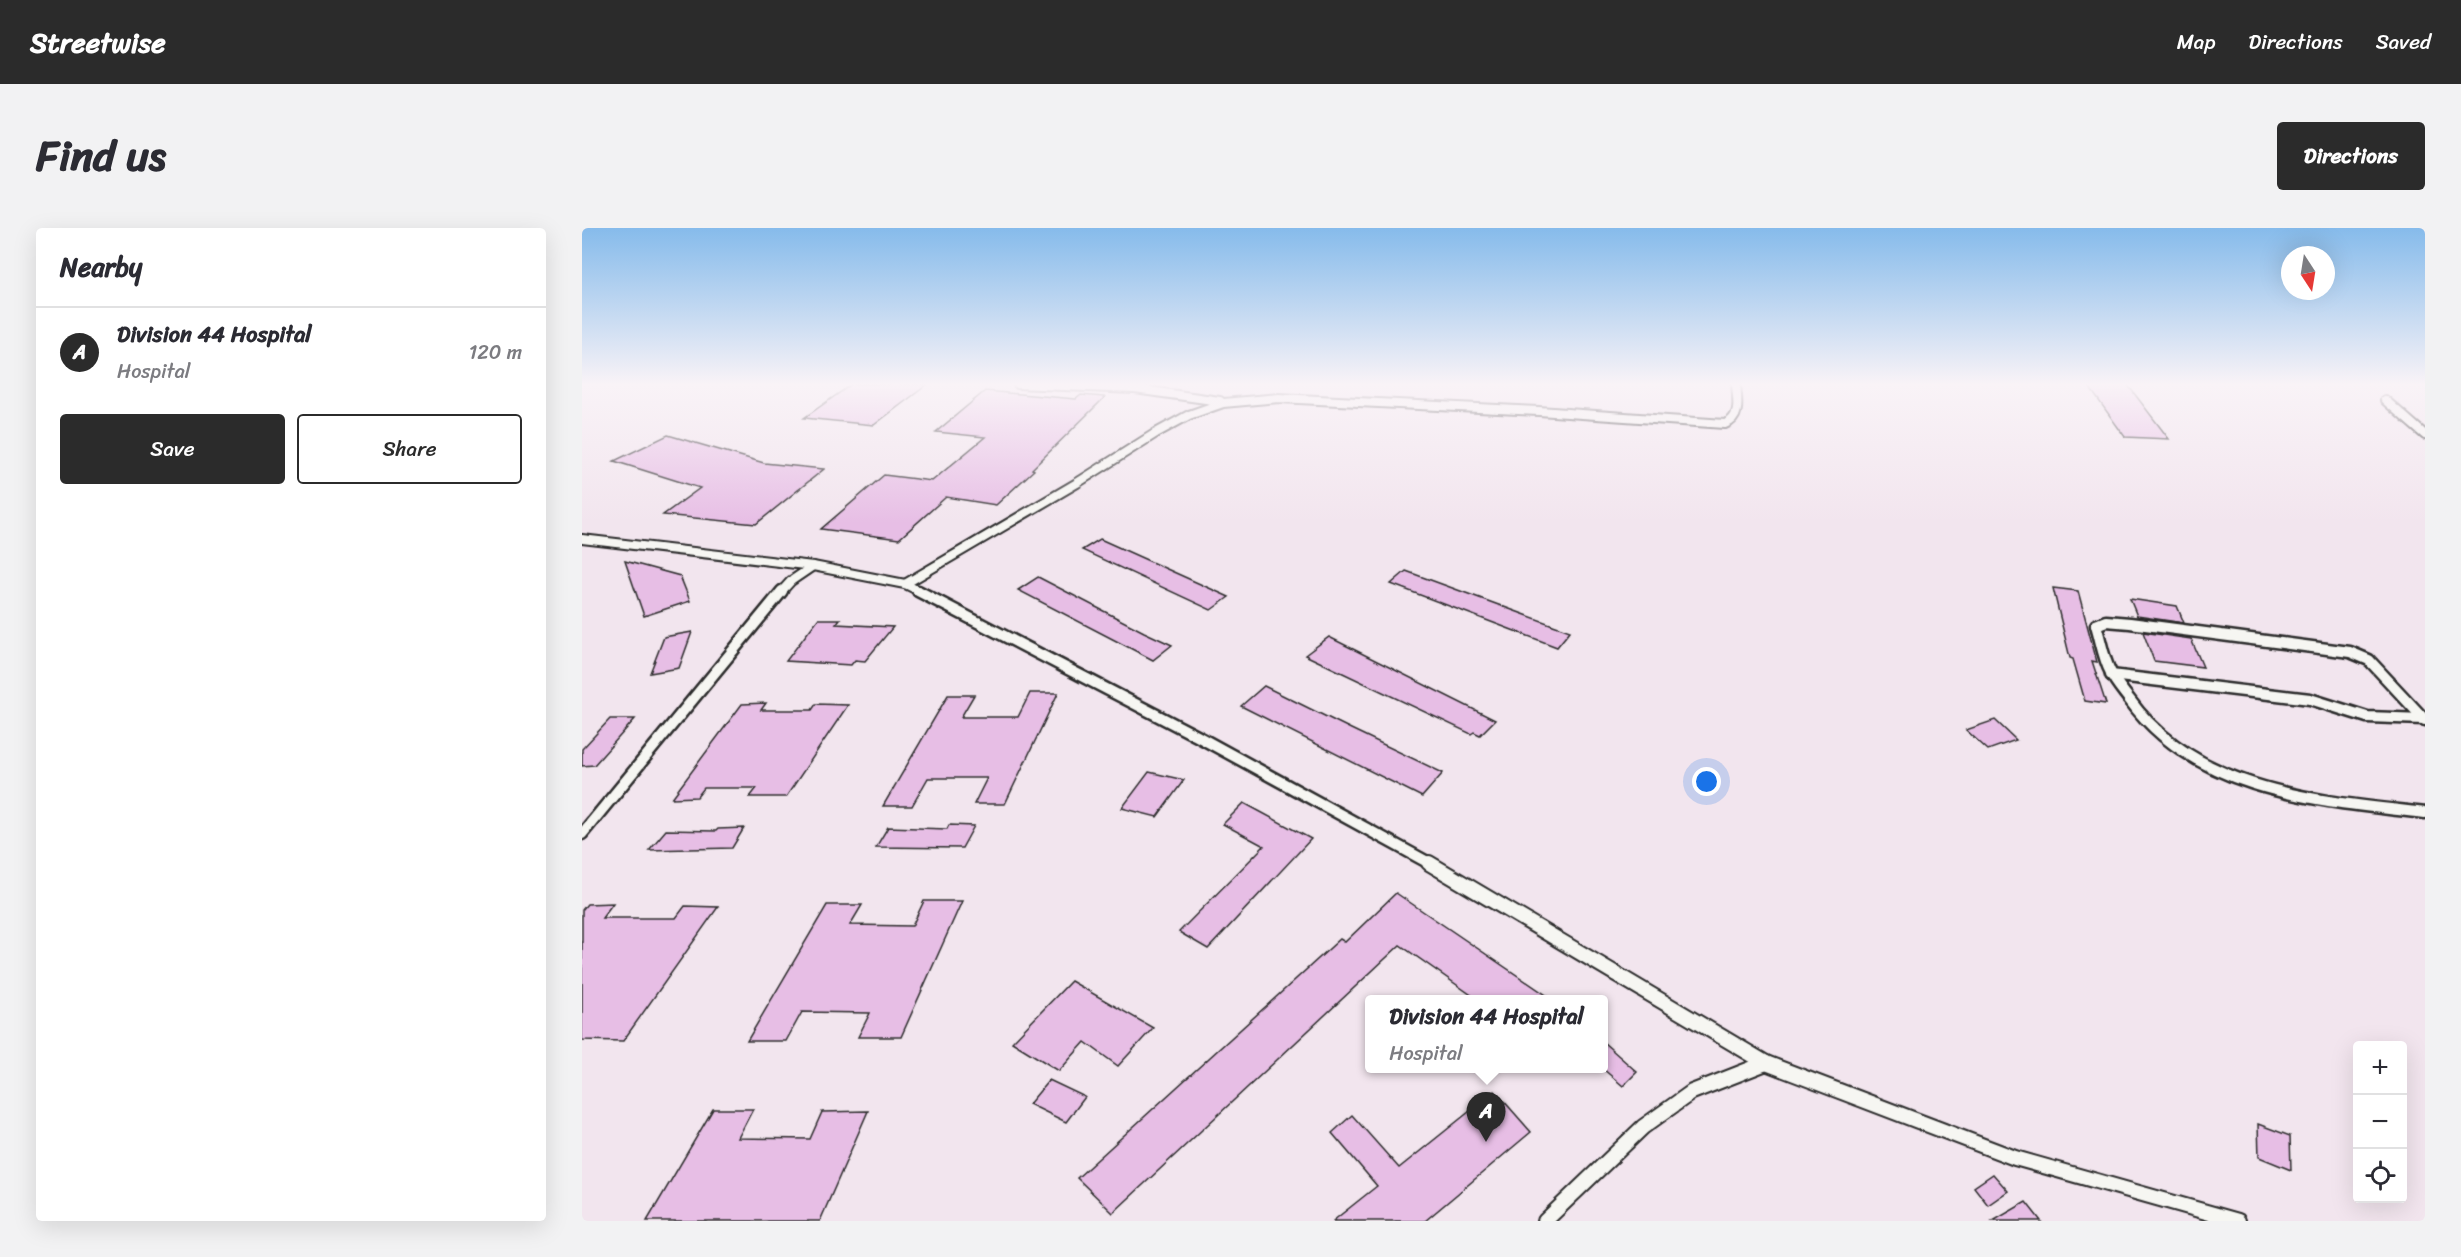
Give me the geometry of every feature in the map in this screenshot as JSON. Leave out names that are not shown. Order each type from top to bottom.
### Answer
[{"type":"lane","points":[[905,584],[990,531],[1164,430]]},
{"type":"lane","points":[[582,538],[813,566],[905,584],[1197,736],[1422,859],[1766,1064],[2015,1158],[2238,1221]]},
{"type":"lane","points":[[582,834],[772,602],[791,581],[813,566]]},
{"type":"lane","points":[[2424,720],[2369,660],[2350,652],[2106,621],[2096,625],[2111,675],[2141,720],[2190,759],[2234,780],[2313,800],[2425,813]]},
{"type":"lane","points":[[2111,675],[2310,699],[2367,717],[2424,720]]},
{"type":"lane","points":[[1545,1221],[1643,1127],[1692,1092],[1766,1064]]},
{"type":"building","points":[[1071,430],[1032,469],[1034,470],[996,505],[946,497],[899,539],[821,529],[884,475],[932,481],[985,437],[936,432]]},
{"type":"building","points":[[2120,430],[2162,430],[2169,439],[2125,437]]},
{"type":"building","points":[[668,435],[764,463],[824,469],[756,524],[663,515],[700,488],[614,461]]},
{"type":"building","points":[[1100,539],[1229,597],[1211,610],[1082,550]]},
{"type":"building","points":[[625,561],[680,576],[690,601],[644,616]]},
{"type":"building","points":[[1406,571],[1570,631],[1557,647],[1391,584]]},
{"type":"building","points":[[1038,577],[1172,645],[1153,660],[1018,590]]},
{"type":"building","points":[[2053,588],[2078,591],[2097,662],[2092,661],[2106,704],[2085,701],[2073,659],[2070,658]]},
{"type":"building","points":[[2130,599],[2177,606],[2184,623],[2137,616]]},
{"type":"building","points":[[818,619],[840,619],[836,624],[893,627],[865,661],[855,660],[851,665],[786,661]]},
{"type":"building","points":[[692,632],[679,668],[650,673],[664,637]]},
{"type":"building","points":[[2143,632],[2191,639],[2203,667],[2154,661]]},
{"type":"building","points":[[1329,637],[1495,720],[1480,735],[1474,732],[1471,734],[1305,655]]},
{"type":"building","points":[[1264,686],[1443,773],[1422,797],[1241,706]]},
{"type":"building","points":[[1030,693],[1058,693],[1005,804],[974,804],[987,778],[928,778],[912,806],[883,806],[948,695],[974,695],[961,717],[1018,717]]},
{"type":"building","points":[[766,703],[761,710],[812,710],[816,704],[848,705],[786,797],[750,797],[757,788],[704,788],[697,797],[672,798],[742,704]]},
{"type":"building","points":[[610,719],[635,719],[594,765],[582,766],[582,749]]},
{"type":"building","points":[[1995,720],[2016,740],[1988,750],[1966,730]]},
{"type":"building","points":[[1149,772],[1184,780],[1157,817],[1122,808]]},
{"type":"building","points":[[1244,803],[1311,839],[1208,949],[1179,932],[1264,846],[1223,824]]},
{"type":"building","points":[[949,825],[974,826],[962,848],[876,847],[888,827],[947,829]]},
{"type":"building","points":[[744,828],[732,848],[649,850],[666,830],[716,831]]},
{"type":"building","points":[[1396,893],[1546,995],[1471,995],[1400,945],[1113,1213],[1077,1178],[1340,939],[1345,942]]},
{"type":"building","points":[[924,901],[962,901],[901,1037],[858,1037],[870,1013],[802,1012],[786,1041],[747,1041],[827,905],[862,905],[850,925],[912,926]]},
{"type":"building","points":[[613,903],[602,918],[676,918],[685,906],[718,907],[623,1041],[582,1040],[582,910],[587,904]]},
{"type":"building","points":[[1071,981],[1153,1028],[1118,1066],[1085,1042],[1059,1071],[1012,1042]]},
{"type":"building","points":[[1608,1046],[1637,1072],[1623,1086],[1608,1073]]},
{"type":"building","points":[[1049,1080],[1085,1097],[1066,1122],[1029,1104]]},
{"type":"building","points":[[1495,1091],[1531,1132],[1425,1221],[1333,1221],[1377,1186],[1332,1133],[1352,1115],[1399,1168]]},
{"type":"building","points":[[713,1109],[753,1109],[738,1138],[810,1139],[822,1112],[868,1111],[820,1221],[647,1221]]},
{"type":"building","points":[[2258,1124],[2290,1136],[2291,1170],[2259,1157]]},
{"type":"building","points":[[1993,1174],[2008,1191],[1988,1205],[1974,1187]]},
{"type":"building","points":[[2026,1202],[2041,1221],[1993,1221]]},
{"type":"place","name":"Division 44 Hospital","points":[[1486,1142]]}]
